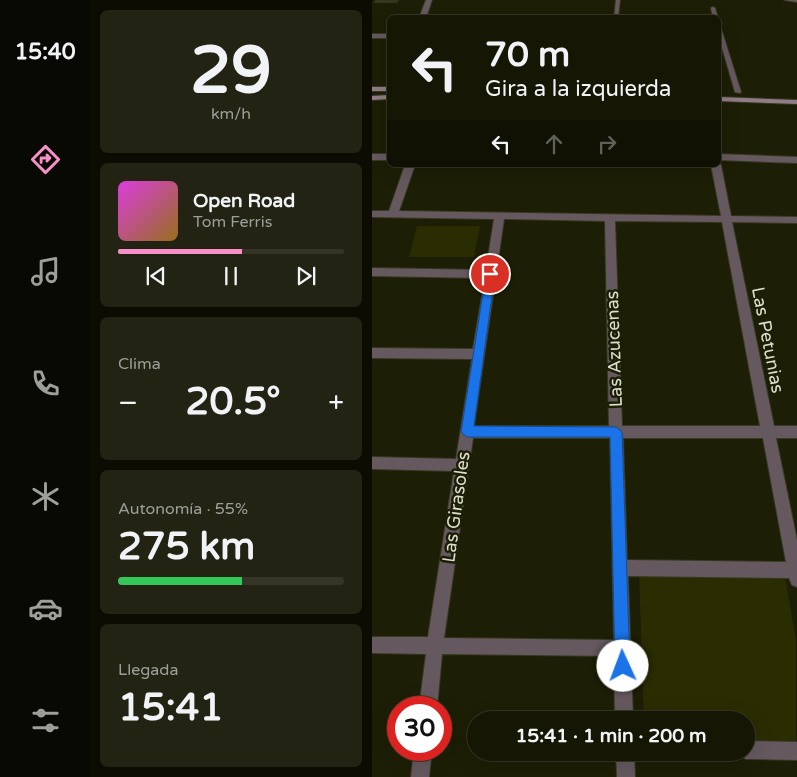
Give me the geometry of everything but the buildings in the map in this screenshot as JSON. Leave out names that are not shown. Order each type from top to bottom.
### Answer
[{"type":"street","points":[[423,15],[429,0]]},
{"type":"street","points":[[372,36],[387,36]]},
{"type":"street","points":[[372,89],[387,89]]},
{"type":"street","points":[[721,92],[796,94]]},
{"type":"street","points":[[372,98],[387,97]]},
{"type":"street","points":[[721,99],[796,102]]},
{"type":"street","points":[[372,157],[387,157]]},
{"type":"street","points":[[721,157],[796,160]]},
{"type":"street","points":[[393,215],[409,167]]},
{"type":"street","name":"Las Petunias","points":[[716,167],[796,575]]},
{"type":"street","points":[[372,214],[796,220]]},
{"type":"street","name":"Las Girasoles","points":[[429,696],[435,646],[499,217]]},
{"type":"street","name":"Las Azucenas","points":[[610,218],[624,711]]},
{"type":"street","points":[[372,272],[490,274]]},
{"type":"street","points":[[372,353],[478,354]]},
{"type":"street","points":[[467,432],[796,432]]},
{"type":"street","points":[[372,463],[462,465]]},
{"type":"street","points":[[620,568],[796,575]]},
{"type":"street","points":[[372,645],[622,648]]},
{"type":"street","points":[[755,750],[796,751]]},
{"type":"street","points":[[420,777],[422,761]]},
{"type":"street","points":[[625,761],[626,777]]},
{"type":"lane","points":[[616,15],[618,0]]},
{"type":"lane","points":[[786,0],[796,2]]},
{"type":"lane","points":[[713,8],[715,15]]},
{"type":"lane","points":[[721,35],[738,92]]},
{"type":"green space","points":[[417,226],[480,226],[474,257],[409,257]]},
{"type":"green space","points":[[639,574],[785,577],[796,639],[796,742],[755,741],[755,711],[644,711]]},
{"type":"route","points":[[490,274],[467,432],[616,432],[623,666]]}]
